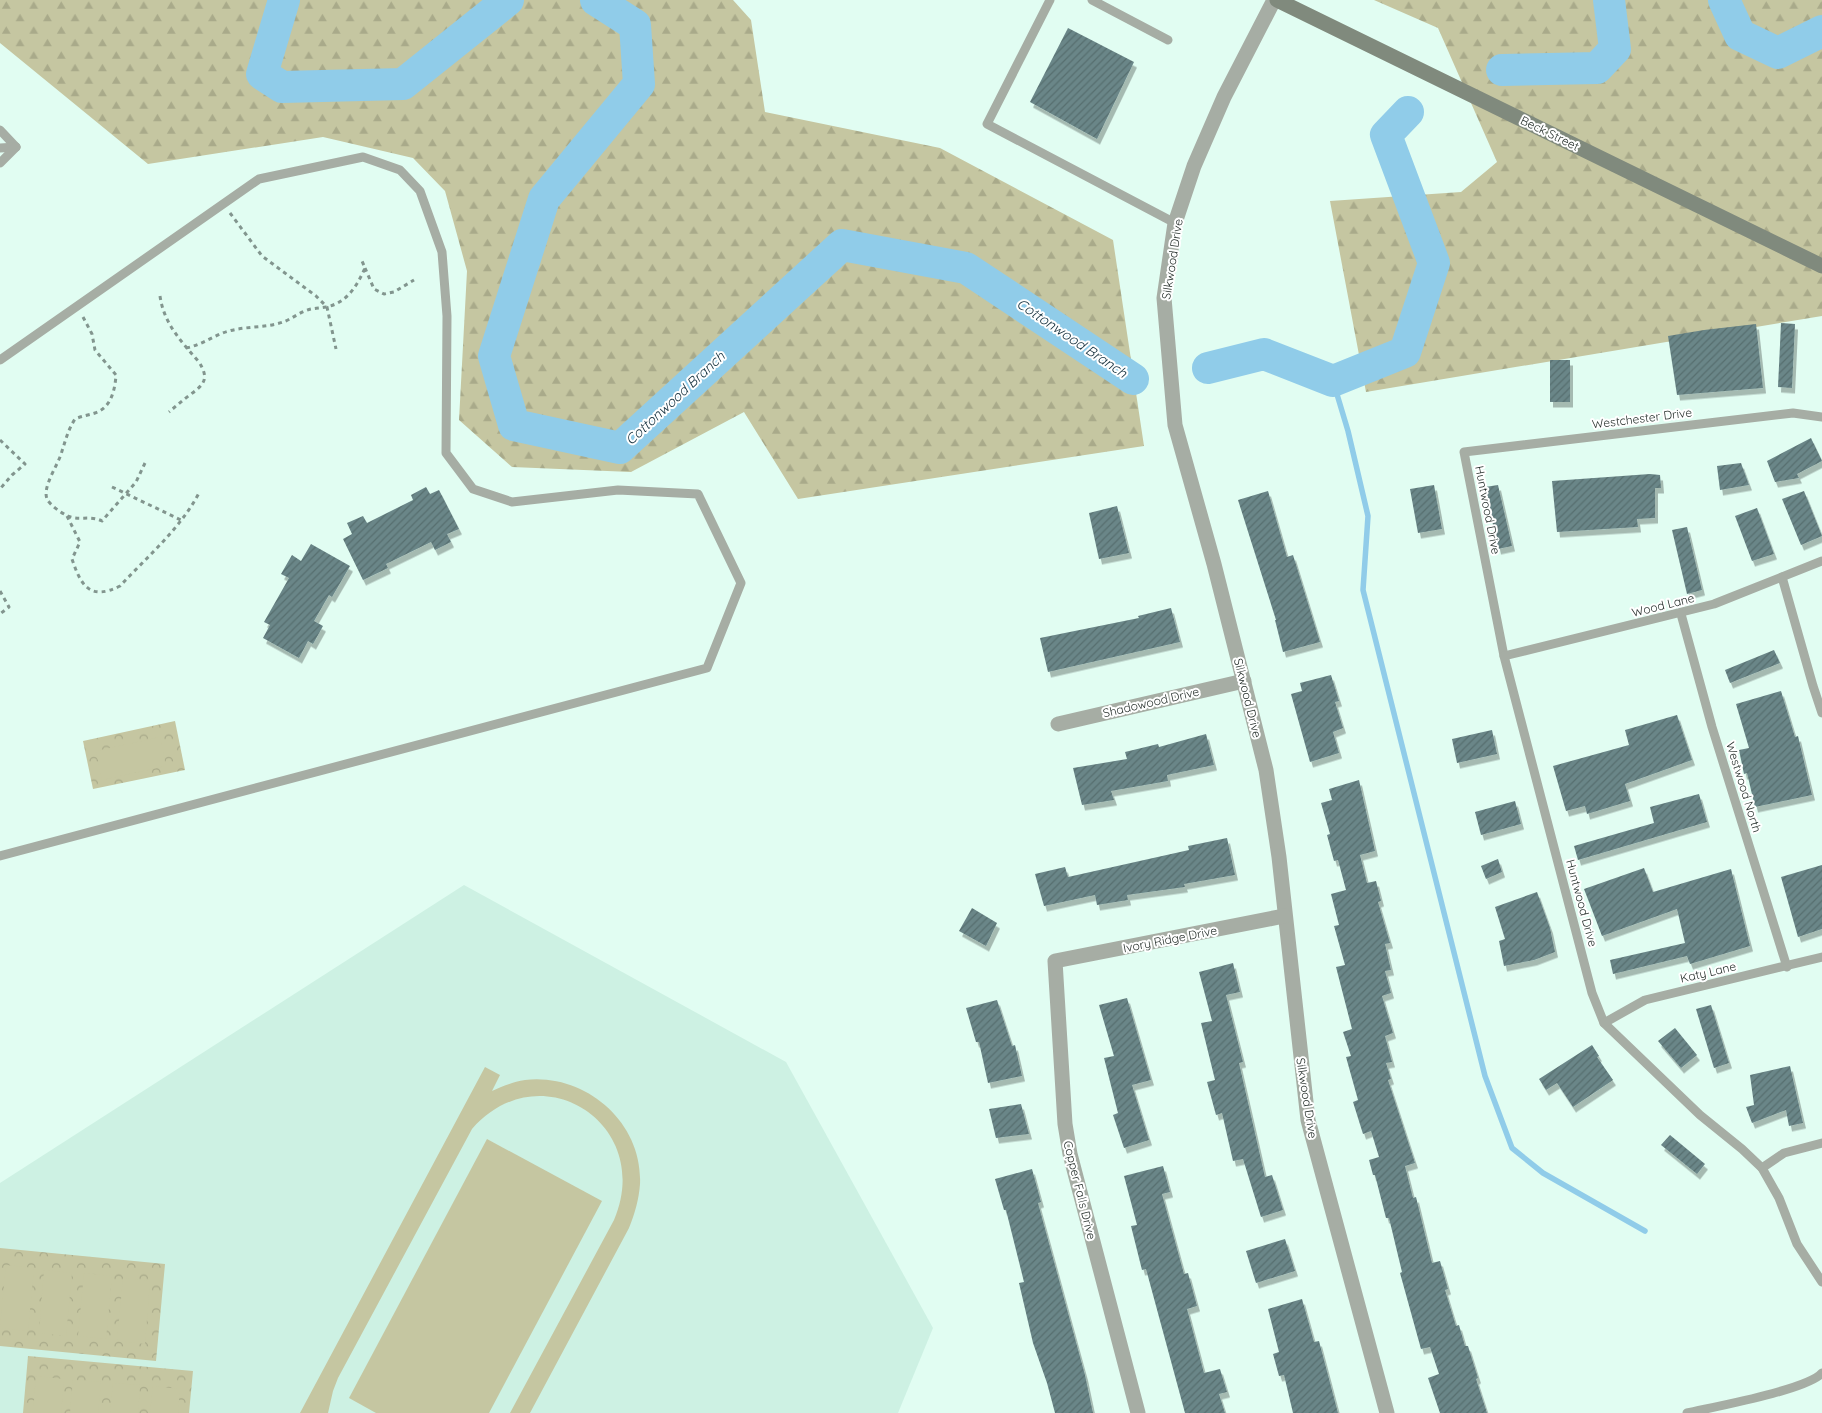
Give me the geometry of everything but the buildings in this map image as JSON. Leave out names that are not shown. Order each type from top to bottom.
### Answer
[{"type":"street","name":"Silkwood Drive","points":[[1275,0],[1224,97],[1194,166],[1175,223],[1164,298],[1175,425],[1266,770],[1279,857],[1308,1120],[1387,1413]]},
{"type":"street","name":"Beck Street","points":[[1275,0],[1822,266]]},
{"type":"street","name":"Shadowood Drive","points":[[1058,724],[1244,681]]},
{"type":"street","name":"Ivory Ridge Drive","points":[[1055,961],[1284,916]]},
{"type":"street","name":"Copper Falls Drive","points":[[1055,961],[1065,1124],[1070,1154],[1138,1413]]},
{"type":"lane","points":[[1050,0],[987,124],[1175,223]]},
{"type":"lane","points":[[1092,0],[1168,40]]},
{"type":"lane","points":[[0,130],[16,147]]},
{"type":"lane","points":[[0,148],[16,147]]},
{"type":"lane","points":[[0,163],[16,147]]},
{"type":"lane","points":[[0,360],[259,179],[363,157],[400,170],[420,191],[442,252],[447,316],[446,453],[473,489],[512,502],[618,490],[698,494],[741,583],[708,668],[0,856]]},
{"type":"lane","name":"Westchester Drive","points":[[1464,452],[1793,413],[1822,417]]},
{"type":"lane","name":"Huntwood Drive","points":[[1464,452],[1504,656],[1592,993],[1604,1023],[1700,1115],[1742,1148],[1762,1168],[1779,1198],[1797,1244],[1822,1282]]},
{"type":"lane","name":"Wood Lane","points":[[1504,656],[1681,614],[1714,604],[1822,561]]},
{"type":"lane","points":[[1782,577],[1822,713]]},
{"type":"lane","name":"Westwood North","points":[[1681,614],[1712,727],[1786,966]]},
{"type":"lane","name":"Katy Lane","points":[[1604,1023],[1645,1000],[1822,958]]},
{"type":"lane","points":[[1762,1168],[1784,1153],[1822,1143]]},
{"type":"lane","points":[[1687,1413],[1790,1389],[1818,1377],[1822,1373]]},
{"type":"path","points":[[223,204],[262,256],[316,296],[327,307],[336,349]]},
{"type":"path","points":[[362,261],[374,289],[384,294],[394,292],[414,280]]},
{"type":"path","points":[[186,348],[197,346],[229,331],[282,322],[310,309],[340,303],[360,280],[365,268]]},
{"type":"path","points":[[160,296],[166,318],[173,332],[202,368],[205,378],[204,383],[198,390],[169,412]]},
{"type":"path","points":[[77,306],[92,334],[95,350],[116,375],[109,402],[97,413],[75,419],[65,439],[62,452],[48,485],[46,497],[50,504],[67,516],[80,542],[72,559],[80,580],[88,588],[100,593],[108,592],[120,586],[181,520],[191,508],[199,493]]},
{"type":"path","points":[[0,440],[25,464],[0,489]]},
{"type":"path","points":[[67,516],[96,518],[102,522],[125,492],[136,482],[145,463]]},
{"type":"path","points":[[112,487],[181,520]]},
{"type":"path","points":[[0,591],[9,607],[0,614]]},
{"type":"shaded area","points":[[464,885],[786,1062],[933,1328],[898,1413],[0,1413],[0,1183]]},
{"type":"green space","points":[[0,0],[733,0],[751,20],[765,112],[940,148],[1113,240],[1144,446],[798,499],[744,412],[631,472],[512,467],[459,420],[467,271],[445,191],[413,158],[323,137],[148,164],[0,43]]},
{"type":"green space","points":[[1374,0],[1822,0],[1822,316],[1366,392],[1330,201],[1461,192],[1497,162],[1438,28]]},
{"type":"green space","points":[[175,721],[185,770],[93,789],[83,741]]},
{"type":"green space","points":[[160,737],[166,766],[102,780],[96,751]]},
{"type":"green space","points":[[485,1067],[500,1075],[492,1091],[508,1084],[525,1080],[547,1080],[569,1085],[589,1093],[606,1106],[621,1122],[632,1141],[638,1161],[640,1184],[629,1228],[530,1413],[510,1413],[614,1220],[622,1185],[619,1154],[605,1128],[584,1109],[558,1098],[529,1097],[499,1107],[472,1129],[338,1378],[328,1413],[300,1413]]},
{"type":"green space","points":[[487,1139],[602,1201],[489,1413],[376,1413],[349,1398]]},
{"type":"green space","points":[[0,1248],[165,1264],[156,1361],[0,1346]]},
{"type":"green space","points":[[6,1265],[34,1268],[28,1331],[0,1328]]},
{"type":"green space","points":[[44,1270],[72,1273],[66,1336],[39,1333]]},
{"type":"green space","points":[[84,1273],[112,1276],[106,1339],[78,1336]]},
{"type":"green space","points":[[123,1278],[150,1281],[145,1344],[117,1341]]},
{"type":"green space","points":[[28,1356],[193,1371],[189,1413],[23,1413]]},
{"type":"green space","points":[[36,1376],[64,1379],[61,1413],[33,1413]]},
{"type":"green space","points":[[73,1380],[101,1382],[98,1413],[70,1413]]},
{"type":"green space","points":[[113,1383],[140,1385],[138,1413],[110,1413]]},
{"type":"green space","points":[[153,1386],[180,1389],[178,1413],[150,1413]]},
{"type":"waterway","name":"Cottonwood Branch","points":[[284,0],[262,74],[282,87],[403,84],[508,0]]},
{"type":"waterway","name":"Cottonwood Branch","points":[[596,0],[635,25],[639,84],[544,199],[494,356],[514,425],[620,448],[842,245],[966,268],[1133,379]]},
{"type":"waterway","name":"Cottonwood Branch","points":[[1502,70],[1597,68],[1615,49],[1609,0]]},
{"type":"waterway","name":"Cottonwood Branch","points":[[1724,0],[1740,35],[1778,53],[1822,31]]},
{"type":"waterway","name":"Cottonwood Branch","points":[[1208,368],[1264,354],[1333,381],[1405,352],[1434,263],[1386,135],[1408,112]]},
{"type":"waterway","points":[[1333,381],[1348,431],[1368,516],[1363,590],[1485,1076],[1512,1148],[1543,1173],[1645,1231]]}]
